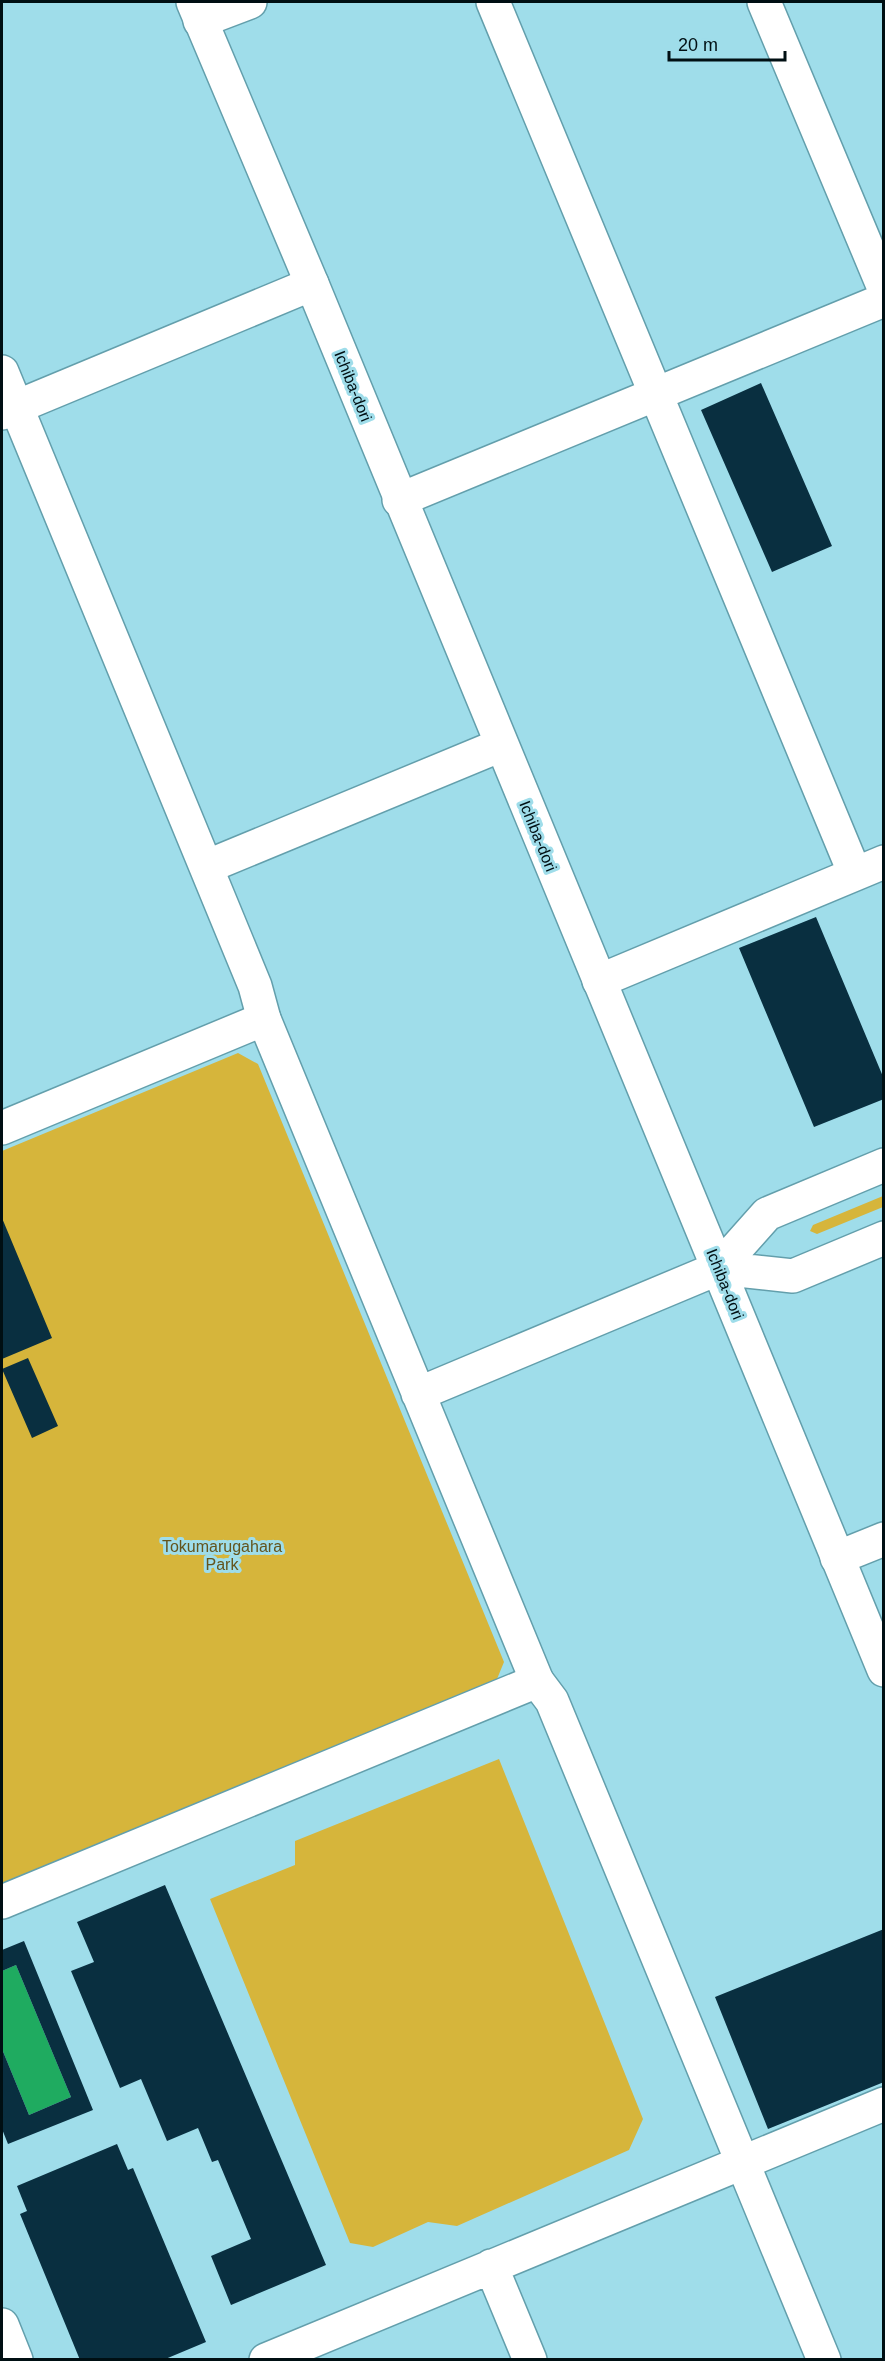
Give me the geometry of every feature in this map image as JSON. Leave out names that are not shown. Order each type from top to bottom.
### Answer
[{"type":"street","points":[[196,11],[250,2]]},
{"type":"street","points":[[493,2],[656,394],[869,868],[599,981]]},
{"type":"street","points":[[764,2],[884,288]]},
{"type":"street","name":"Ichiba-dori","points":[[196,11],[312,284],[399,500],[884,1670]]},
{"type":"street","points":[[9,410],[312,284]]},
{"type":"street","points":[[399,500],[884,300]]},
{"type":"street","points":[[2,372],[9,410],[206,867],[255,986],[264,1019],[418,1394],[537,1681],[552,1701],[824,2360]]},
{"type":"street","points":[[206,867],[501,745]]},
{"type":"street","points":[[2,1128],[264,1019]]},
{"type":"street","points":[[418,1394],[719,1268],[767,1214],[884,1164]]},
{"type":"street","points":[[719,1268],[793,1276],[884,1238]]},
{"type":"street","points":[[837,1558],[884,1539]]},
{"type":"street","points":[[2,1902],[537,1681]]},
{"type":"street","points":[[266,2360],[884,2104]]},
{"type":"street","points":[[491,2266],[530,2360]]},
{"type":"street","points":[[2,2325],[16,2360]]},
{"type":"green space","name":"Tokumarugahara Park","points":[[238,1053],[258,1064],[504,1662],[497,1679],[2,1885],[2,1151]]},
{"type":"green space","points":[[883,1196],[883,1207],[817,1234],[810,1231],[813,1225]]},
{"type":"green space","points":[[499,1759],[643,2119],[629,2150],[457,2226],[428,2222],[373,2247],[350,2243],[210,1899],[295,1865],[295,1841]]},
{"type":"shaded area","points":[[16,1965],[71,2097],[29,2115],[2,2049],[2,1971]]},
{"type":"building","points":[[761,383],[832,546],[772,572],[701,410]]},
{"type":"building","points":[[816,917],[884,1079],[884,1099],[814,1127],[739,948]]},
{"type":"building","points":[[2,1218],[52,1338],[2,1359]]},
{"type":"building","points":[[28,1358],[58,1426],[32,1438],[2,1369]]},
{"type":"building","points":[[165,1885],[326,2265],[231,2305],[211,2256],[251,2239],[218,2160],[212,2162],[198,2128],[167,2141],[141,2079],[120,2088],[71,1971],[94,1962],[77,1922]]},
{"type":"building","points":[[884,1929],[884,2082],[768,2129],[715,1997]]},
{"type":"building","points":[[24,1941],[93,2110],[8,2144],[2,2129],[2,2049],[29,2115],[71,2097],[16,1965],[2,1971],[2,1950]]},
{"type":"building","points":[[117,2144],[128,2170],[133,2168],[206,2342],[163,2360],[80,2360],[20,2214],[27,2211],[17,2186]]}]
